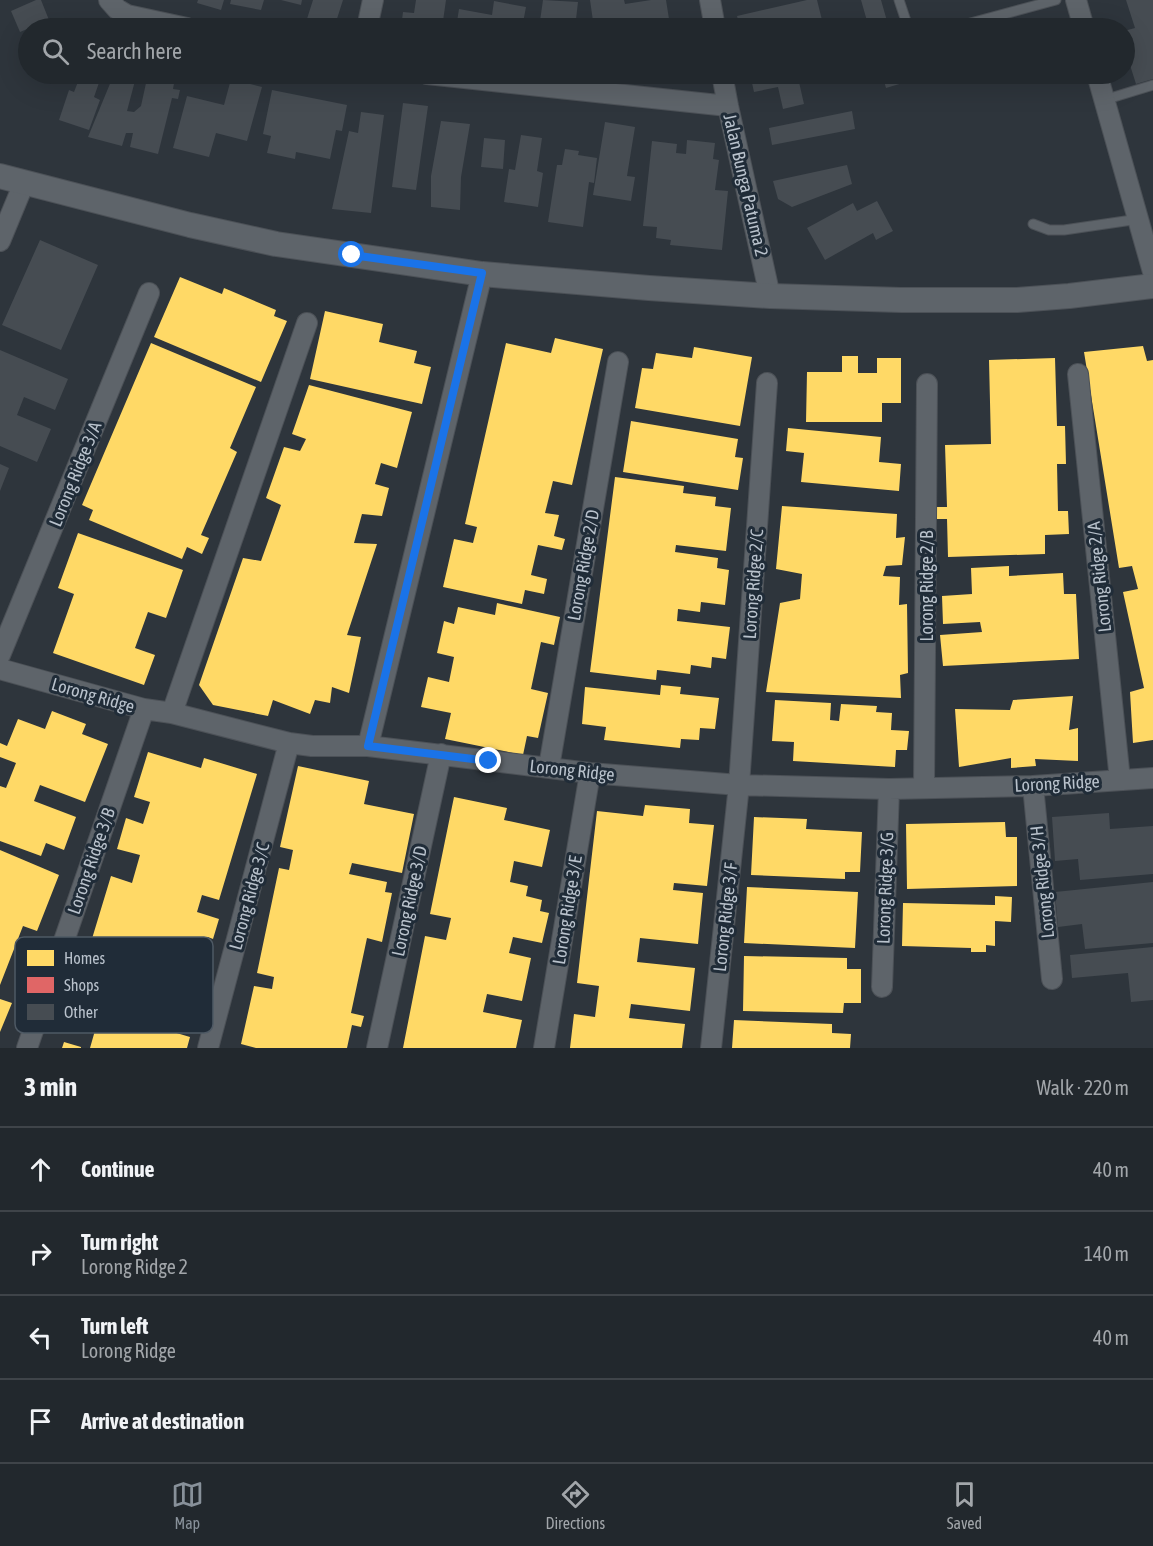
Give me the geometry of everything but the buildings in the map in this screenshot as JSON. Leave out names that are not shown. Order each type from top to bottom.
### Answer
[{"type":"street","points":[[109,0],[127,15],[141,18]]},
{"type":"street","points":[[369,18],[373,0]]},
{"type":"street","points":[[710,0],[713,18]]},
{"type":"street","points":[[1076,0],[1081,18]]},
{"type":"street","points":[[521,84],[728,106]]},
{"type":"street","name":"Jalan Bunga Patuma 2","points":[[724,84],[770,296]]},
{"type":"street","points":[[1100,84],[1146,217],[1153,272]]},
{"type":"street","points":[[0,176],[190,225],[276,244],[482,273],[770,296],[901,300],[1017,300],[1153,286]]},
{"type":"street","points":[[0,241],[24,183]]},
{"type":"street","points":[[368,746],[482,273]]},
{"type":"street","name":"Lorong Ridge 3/A","points":[[0,654],[149,293]]},
{"type":"street","points":[[172,713],[307,323]]},
{"type":"street","name":"Lorong Ridge 2/D","points":[[549,767],[618,362]]},
{"type":"street","name":"Lorong Ridge 2/A","points":[[1078,374],[1120,780]]},
{"type":"street","name":"Lorong Ridge 2/C","points":[[739,785],[767,383]]},
{"type":"street","name":"Lorong Ridge 2/B","points":[[924,787],[927,384]]},
{"type":"street","name":"Lorong Ridge","points":[[0,669],[144,709],[172,713],[289,743],[312,746],[368,746],[590,772],[739,785],[889,789],[1033,786],[1153,778]]},
{"type":"street","name":"Lorong Ridge 3/B","points":[[65,937],[144,709]]},
{"type":"street","name":"Lorong Ridge 3/C","points":[[213,1029],[289,743]]},
{"type":"street","name":"Lorong Ridge 3/D","points":[[377,1048],[441,754]]},
{"type":"street","name":"Lorong Ridge 3/E","points":[[544,1048],[590,772]]},
{"type":"street","name":"Lorong Ridge 3/F","points":[[711,1048],[739,785]]},
{"type":"street","name":"Lorong Ridge 3/H","points":[[1033,786],[1052,979]]},
{"type":"street","name":"Lorong Ridge 3/G","points":[[882,987],[889,789]]},
{"type":"street","name":"Lorong Ridge 3/B","points":[[27,1048],[32,1033]]},
{"type":"street","name":"Lorong Ridge 3/C","points":[[208,1048],[212,1033]]},
{"type":"lane","points":[[899,0],[905,18]]},
{"type":"lane","points":[[989,18],[1056,0]]},
{"type":"lane","points":[[1104,100],[1153,85]]},
{"type":"lane","points":[[1033,224],[1049,230],[1064,230],[1146,217]]},
{"type":"route","points":[[352,255],[482,273],[368,746],[489,761]]}]
